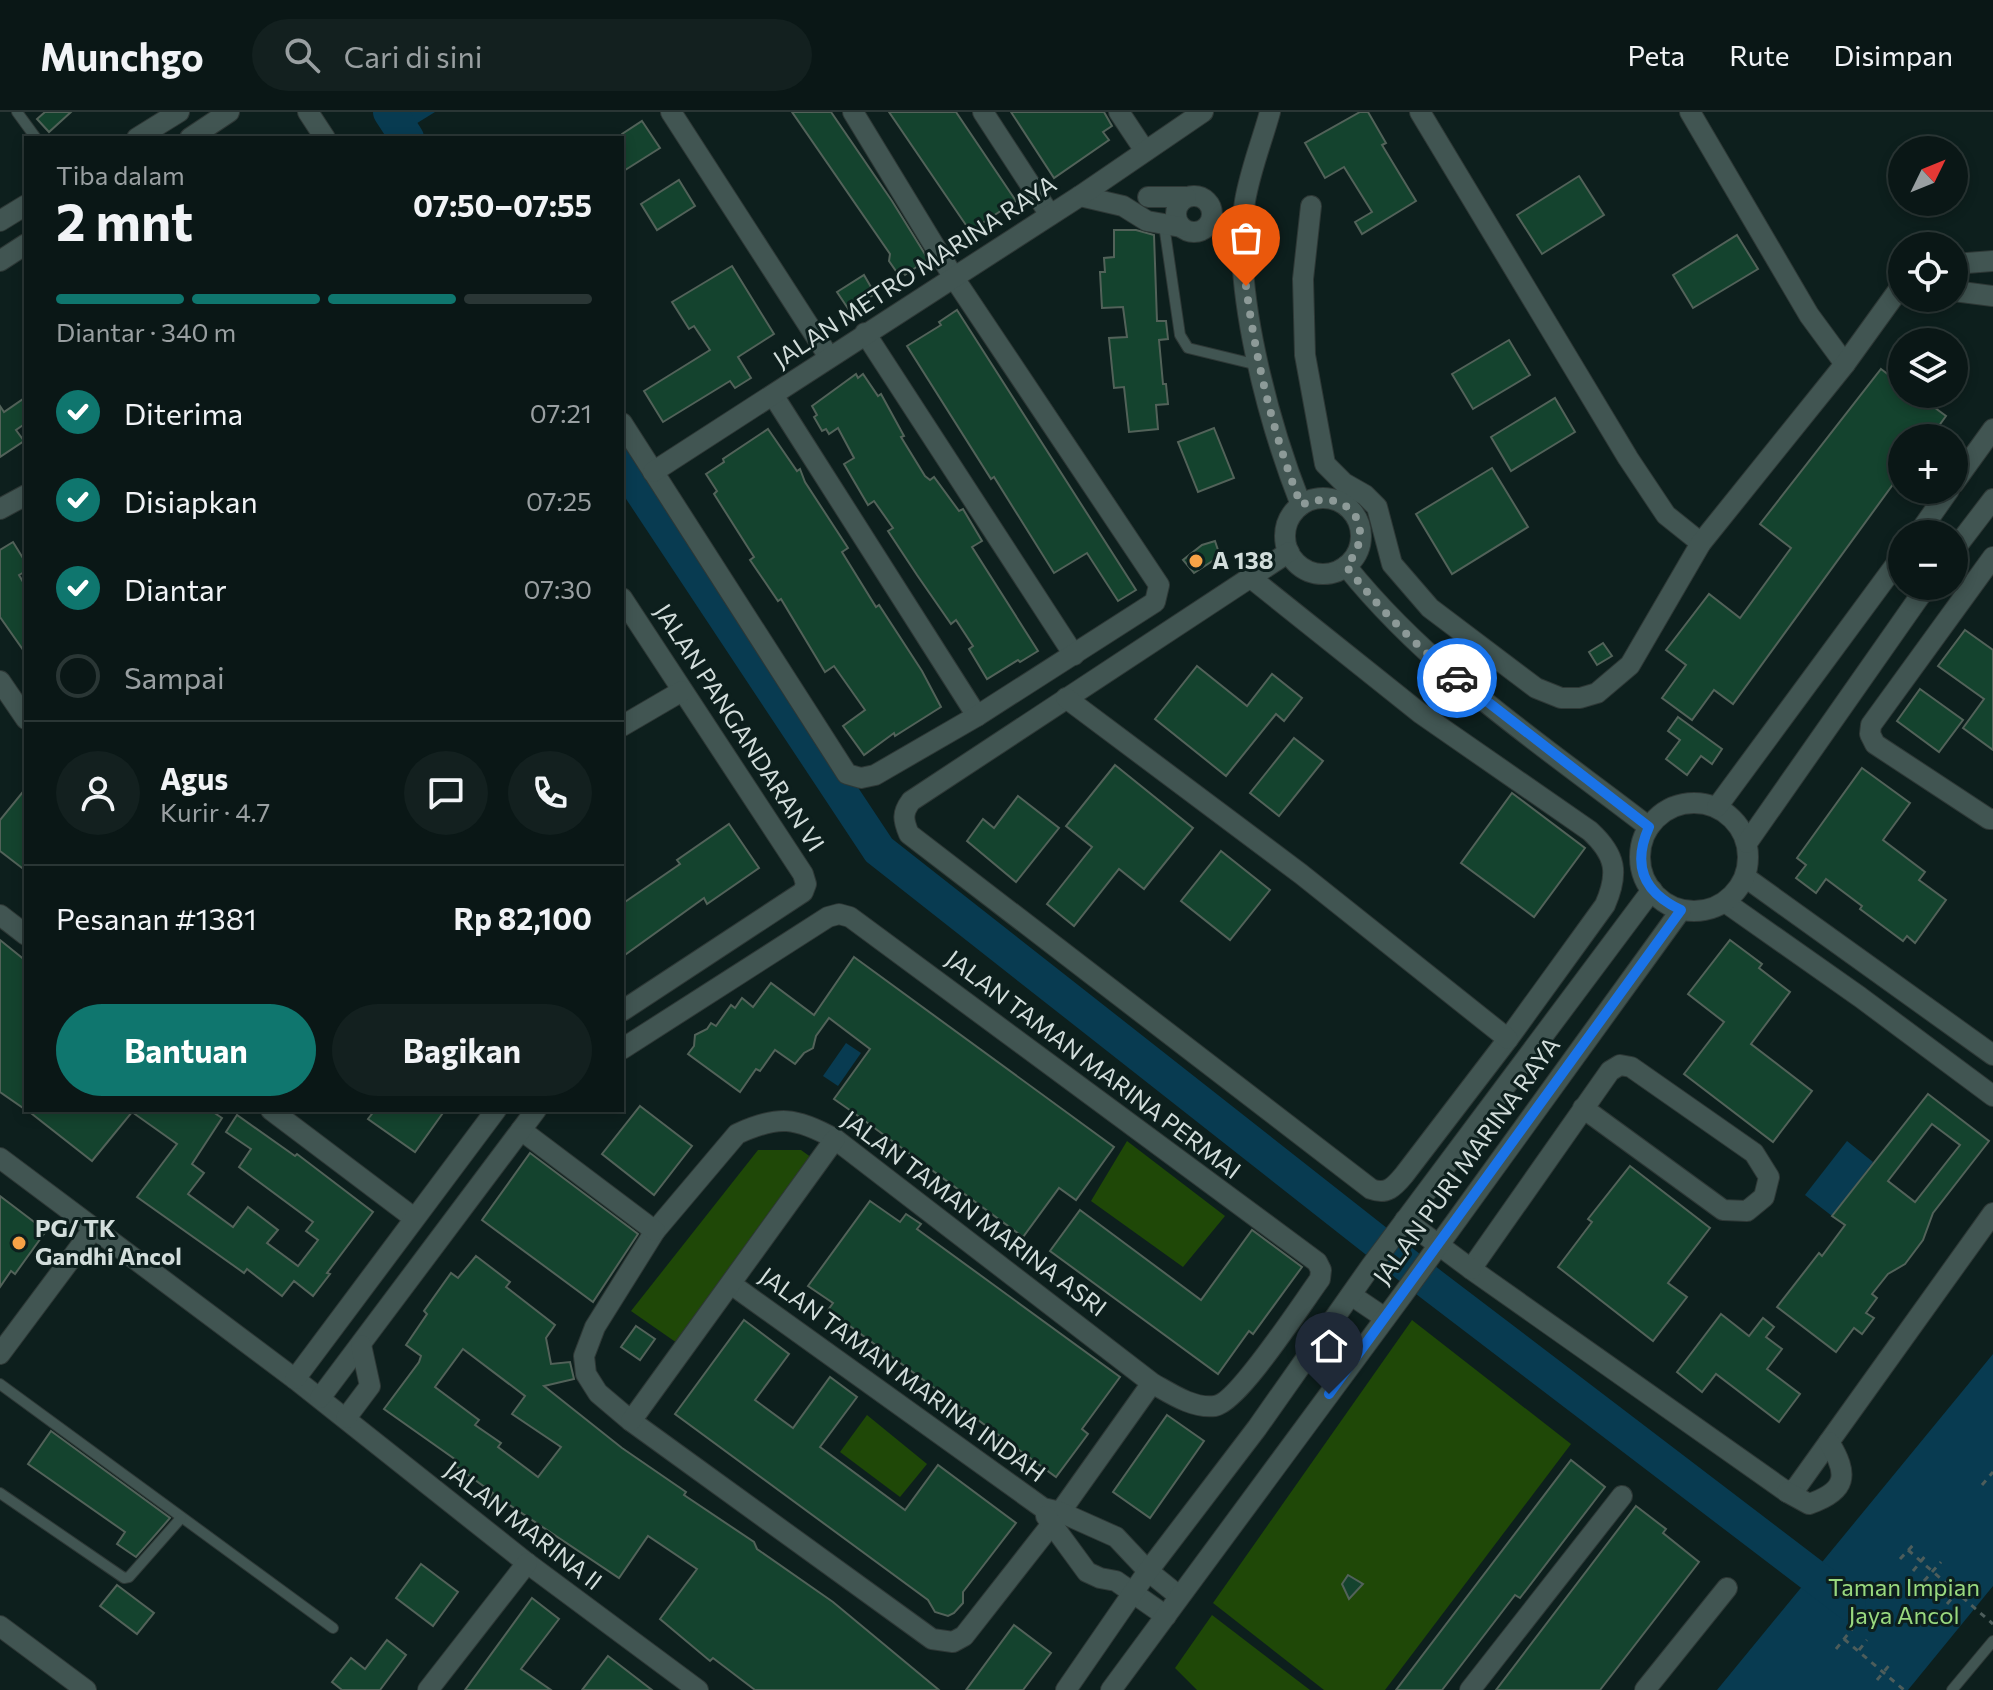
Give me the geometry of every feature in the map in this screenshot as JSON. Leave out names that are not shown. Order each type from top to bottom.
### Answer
[{"type":"street","points":[[140,136],[179,112]]},
{"type":"street","points":[[193,136],[229,112]]},
{"type":"street","points":[[308,112],[324,136]]},
{"type":"street","points":[[671,112],[829,357]]},
{"type":"street","points":[[624,426],[847,774],[861,778],[875,775],[977,716],[1155,602],[1159,585],[954,278],[853,112]]},
{"type":"street","points":[[983,112],[1050,215]]},
{"type":"street","points":[[1119,112],[1145,151]]},
{"type":"street","name":"JALAN METRO MARINA RAYA","points":[[653,472],[1080,196],[1203,112]]},
{"type":"street","points":[[1270,112],[1245,200],[1243,238],[1252,334],[1281,455],[1301,505]]},
{"type":"street","points":[[1420,112],[1628,458],[1666,515],[1701,543]]},
{"type":"street","points":[[1690,112],[1809,315],[1845,364]]},
{"type":"street","points":[[1080,196],[1134,202],[1196,198],[1245,200]]},
{"type":"street","points":[[1182,228],[1177,221],[1176,207],[1196,198]]},
{"type":"street","points":[[1182,228],[1207,226],[1212,213],[1196,198]]},
{"type":"street","points":[[1134,202],[1147,221],[1243,238]]},
{"type":"street","points":[[0,221],[24,206]]},
{"type":"street","points":[[1311,206],[1303,279],[1305,355],[1325,464],[1344,483],[1365,495],[1377,507],[1392,564],[1430,608],[1536,688],[1561,698],[1580,698],[1597,693],[1630,665],[1701,543],[1845,364],[1888,305]]},
{"type":"street","points":[[0,261],[24,245]]},
{"type":"street","points":[[1968,263],[1993,261]]},
{"type":"street","points":[[1968,293],[1993,296]]},
{"type":"street","points":[[865,333],[1074,655]]},
{"type":"street","points":[[773,395],[977,716]]},
{"type":"street","points":[[1968,464],[1993,429]]},
{"type":"street","points":[[0,509],[24,496]]},
{"type":"street","points":[[1316,499],[1333,499],[1348,507],[1358,520],[1362,537],[1357,554],[1337,572],[1314,573],[1304,569],[1289,552],[1285,535],[1287,527],[1301,505],[1316,499]]},
{"type":"street","points":[[1968,532],[1993,499]]},
{"type":"street","points":[[1251,578],[1420,713],[1590,831],[1604,844],[1613,861],[1614,886],[1605,905],[1508,1039],[1394,1187],[1387,1191],[1375,1191],[909,834],[904,822],[904,811],[911,801],[1289,552]]},
{"type":"street","points":[[1993,557],[1986,583],[1871,725],[1870,734],[1875,744],[1993,819]]},
{"type":"street","points":[[1346,566],[1374,601],[1435,661],[1649,827]]},
{"type":"street","points":[[1717,807],[1888,575]]},
{"type":"street","points":[[1747,843],[1917,600]]},
{"type":"street","name":"JALAN PANGANDARAN VI","points":[[624,601],[803,874],[805,889],[624,1010]]},
{"type":"street","points":[[0,681],[24,716]]},
{"type":"street","points":[[624,725],[682,691]]},
{"type":"street","points":[[1066,698],[1301,874],[1508,1039]]},
{"type":"street","points":[[1698,802],[1717,807],[1730,816],[1747,843],[1749,860],[1745,877],[1737,891],[1711,909],[1681,910],[1665,902],[1652,890],[1643,875],[1640,859],[1642,842],[1649,827],[1662,813],[1679,804],[1698,802]]},
{"type":"street","points":[[1745,877],[1993,1055]]},
{"type":"street","name":"JALAN PURI MARINA RAYA","points":[[1066,1690],[1148,1571],[1257,1428],[1371,1266],[1652,890]]},
{"type":"street","points":[[1725,902],[1993,1096]]},
{"type":"street","name":"JALAN PURI MARINA RAYA","points":[[1111,1690],[1439,1246],[1681,910]]},
{"type":"street","name":"JALAN TAMAN MARINA PERMAI","points":[[624,1048],[828,917],[839,914],[850,917],[1317,1262],[1321,1270],[1320,1279],[1244,1384],[1226,1402],[1201,1406],[1176,1397],[1152,1383]]},
{"type":"street","points":[[0,915],[24,933]]},
{"type":"street","points":[[1860,997],[1879,972]]},
{"type":"street","points":[[1471,1269],[1583,1108],[1610,1071],[1620,1065],[1631,1067],[1754,1153],[1769,1177],[1764,1197],[1747,1211],[1723,1210],[1583,1108]]},
{"type":"street","points":[[274,1112],[414,1218]]},
{"type":"street","points":[[295,1379],[494,1112]]},
{"type":"street","points":[[320,1398],[534,1112]]},
{"type":"street","name":"JALAN TAMAN MARINA ASRI","points":[[655,1231],[737,1134],[756,1125],[782,1119],[808,1124],[835,1139],[1152,1383]]},
{"type":"street","points":[[521,1130],[655,1231]]},
{"type":"street","name":"JALAN TAMAN MARINA INDAH","points":[[631,1421],[835,1139]]},
{"type":"street","name":"JALAN MARINA II","points":[[0,1158],[320,1398],[527,1563],[698,1690]]},
{"type":"street","points":[[1787,1492],[1796,1488],[1993,1213]]},
{"type":"street","points":[[1405,1220],[1787,1492],[1809,1504],[1828,1497],[1840,1485],[1843,1475],[1841,1461],[1829,1442]]},
{"type":"street","points":[[0,1354],[94,1228]]},
{"type":"street","name":"JALAN TAMAN MARINA INDAH","points":[[655,1231],[595,1327],[584,1356],[586,1374],[598,1393],[631,1421],[932,1639],[953,1642],[964,1636],[1152,1383]]},
{"type":"street","name":"JALAN TAMAN MARINA INDAH","points":[[731,1284],[1051,1515],[1116,1537],[1148,1571]]},
{"type":"street","points":[[1351,1295],[1385,1318]]},
{"type":"street","points":[[346,1418],[370,1386],[361,1345]]},
{"type":"street","points":[[1470,1690],[1622,1496]]},
{"type":"street","name":"JALAN TAMAN MARINA INDAH","points":[[1051,1515],[1087,1572],[1116,1581],[1134,1591]]},
{"type":"street","points":[[428,1690],[527,1563]]},
{"type":"street","points":[[1148,1571],[1179,1596]]},
{"type":"street","points":[[1645,1690],[1727,1588]]},
{"type":"street","points":[[1134,1591],[1166,1616]]},
{"type":"street","points":[[0,1626],[86,1690]]},
{"type":"lane","points":[[17,112],[35,136]]},
{"type":"lane","points":[[1182,228],[1180,335],[1188,348],[1259,366]]},
{"type":"lane","points":[[0,1384],[333,1628]]},
{"type":"lane","points":[[0,1493],[124,1578],[129,1577],[181,1518]]},
{"type":"lane","points":[[1952,1690],[1993,1641]]},
{"type":"path","points":[[1982,1485],[1992,1475]]},
{"type":"path","points":[[1900,1559],[1915,1543]]},
{"type":"path","points":[[1908,1550],[1993,1624]]},
{"type":"path","points":[[1913,1571],[1926,1555]]},
{"type":"path","points":[[1924,1581],[1941,1562]]},
{"type":"path","points":[[1947,1604],[1965,1583]]},
{"type":"path","points":[[1836,1649],[1852,1629]]},
{"type":"path","points":[[1844,1639],[1904,1690]]},
{"type":"path","points":[[1858,1651],[1867,1640]]},
{"type":"path","points":[[1877,1680],[1891,1663]]},
{"type":"green space","points":[[1127,1141],[1225,1216],[1183,1267],[1091,1201]]},
{"type":"green space","points":[[758,1150],[801,1150],[819,1163],[677,1343],[631,1311]]},
{"type":"green space","points":[[1412,1320],[1571,1444],[1385,1690],[1324,1690],[1213,1603]]},
{"type":"green space","points":[[867,1415],[927,1464],[900,1497],[840,1452]]},
{"type":"green space","points":[[1212,1615],[1310,1690],[1197,1690],[1175,1668]]},
{"type":"water","points":[[375,112],[435,112],[396,136],[392,136]]},
{"type":"water","points":[[846,1043],[861,1053],[838,1086],[823,1076]]},
{"type":"water","points":[[1847,1141],[1873,1162],[1832,1216],[1805,1195]]},
{"type":"water","name":"Taman Impian Jaya Ancol","points":[[1993,1354],[1993,1586],[1908,1690],[1717,1690]]},
{"type":"building","points":[[45,112],[71,112],[49,132],[37,119]]},
{"type":"building","points":[[792,112],[831,112],[928,259],[905,275],[902,271],[898,274],[889,261],[890,254]]},
{"type":"building","points":[[889,112],[956,112],[1016,201],[970,231]]},
{"type":"building","points":[[1011,112],[1104,112],[1112,126],[1103,132],[1109,140],[1054,178]]},
{"type":"building","points":[[1360,112],[1368,112],[1386,143],[1382,145],[1416,201],[1362,234],[1355,222],[1372,212],[1344,167],[1325,178],[1305,143]]},
{"type":"building","points":[[642,121],[660,148],[624,171],[622,134]]},
{"type":"building","points":[[1579,176],[1604,215],[1542,254],[1517,215]]},
{"type":"building","points":[[679,180],[695,206],[657,230],[641,204]]},
{"type":"building","points":[[1114,230],[1136,230],[1154,235],[1157,321],[1166,321],[1168,339],[1159,340],[1168,404],[1156,405],[1158,429],[1129,432],[1124,387],[1114,388],[1109,338],[1127,337],[1123,307],[1102,308],[1100,272],[1105,272],[1104,258],[1114,257]]},
{"type":"building","points":[[1737,235],[1758,269],[1693,308],[1673,275]]},
{"type":"building","points":[[732,266],[774,334],[738,357],[751,378],[735,388],[730,381],[663,422],[644,391],[710,350],[694,326],[689,329],[672,302]]},
{"type":"building","points":[[864,275],[875,294],[849,310],[837,292]]},
{"type":"building","points":[[957,310],[1136,590],[1118,601],[1087,553],[1054,573],[907,346],[941,325],[939,322]]},
{"type":"building","points":[[1509,340],[1530,375],[1473,409],[1452,374]]},
{"type":"building","points":[[1881,369],[1888,374],[1888,408],[1935,408],[1946,416],[1940,424],[1888,424],[1888,491],[1733,704],[1714,690],[1692,720],[1662,698],[1686,665],[1666,650],[1709,594],[1740,618],[1791,548],[1760,524]]},
{"type":"building","points":[[856,374],[858,378],[863,374],[878,396],[881,394],[904,436],[901,437],[925,476],[930,480],[934,477],[959,511],[963,509],[982,541],[972,547],[1038,651],[987,679],[969,649],[973,646],[956,620],[951,624],[917,575],[888,531],[893,528],[874,501],[868,505],[844,464],[854,458],[838,428],[829,434],[826,429],[822,431],[814,417],[817,415],[812,406]]},
{"type":"building","points":[[24,398],[24,424],[16,430],[24,441],[0,457],[0,406],[4,412]]},
{"type":"building","points":[[1555,398],[1575,432],[1511,471],[1491,437]]},
{"type":"building","points":[[1214,428],[1234,478],[1198,492],[1178,442]]},
{"type":"building","points":[[768,429],[797,471],[800,469],[805,482],[848,548],[842,552],[876,607],[879,605],[922,671],[941,707],[895,736],[894,733],[864,755],[843,726],[865,710],[834,666],[825,672],[781,599],[778,601],[750,560],[754,557],[714,494],[717,491],[706,474]]},
{"type":"building","points":[[1492,468],[1528,527],[1452,574],[1416,514]]},
{"type":"building","points":[[1215,541],[1220,556],[1194,573],[1183,560],[1202,545]]},
{"type":"building","points":[[13,542],[24,560],[24,572],[19,575],[24,584],[24,651],[0,617],[0,550]]},
{"type":"building","points":[[1965,630],[1993,650],[1993,750],[1963,728],[1984,699],[1938,666]]},
{"type":"building","points":[[1603,643],[1612,656],[1597,665],[1589,652]]},
{"type":"building","points":[[1197,666],[1247,706],[1272,674],[1302,698],[1284,721],[1276,714],[1226,776],[1155,719]]},
{"type":"building","points":[[1920,689],[1963,720],[1939,752],[1897,721]]},
{"type":"building","points":[[1678,717],[1722,749],[1712,764],[1701,756],[1687,775],[1666,759],[1680,740],[1668,731]]},
{"type":"building","points":[[1294,738],[1323,761],[1279,816],[1250,793]]},
{"type":"building","points":[[1115,765],[1193,828],[1144,889],[1119,869],[1074,926],[1047,904],[1092,847],[1066,826]]},
{"type":"building","points":[[1862,768],[1910,803],[1883,840],[1925,872],[1919,880],[1946,900],[1915,943],[1907,936],[1903,941],[1826,879],[1816,893],[1796,878],[1806,865],[1797,858]]},
{"type":"building","points":[[24,790],[24,869],[0,851],[0,820]]},
{"type":"building","points":[[1512,793],[1585,848],[1534,917],[1461,863]]},
{"type":"building","points":[[1018,796],[1059,828],[1016,882],[967,841],[983,819],[994,828]]},
{"type":"building","points":[[729,824],[759,868],[707,904],[704,898],[624,956],[624,903],[680,864],[677,860]]},
{"type":"building","points":[[1221,851],[1270,890],[1230,940],[1181,901]]},
{"type":"building","points":[[0,940],[24,959],[24,1109],[0,1092]]},
{"type":"building","points":[[1730,940],[1762,964],[1759,968],[1790,992],[1751,1044],[1812,1091],[1773,1142],[1684,1074],[1724,1022],[1688,994]]},
{"type":"building","points":[[854,957],[1114,1147],[1076,1200],[1059,1188],[1023,1237],[834,1099],[870,1049],[829,1018],[816,1036],[813,1048],[795,1064],[775,1050],[760,1071],[756,1069],[740,1092],[688,1054],[694,1046],[695,1035],[711,1023],[716,1026],[731,1005],[735,1008],[742,998],[753,1007],[771,983],[814,1015]]},
{"type":"building","points":[[1928,1094],[1989,1141],[1933,1213],[1923,1240],[1905,1264],[1888,1274],[1872,1294],[1877,1298],[1866,1313],[1874,1318],[1862,1334],[1854,1328],[1836,1352],[1777,1307],[1845,1225],[1832,1216]],"holes":[[[1932,1124],[1960,1145],[1915,1202],[1888,1181]]]},
{"type":"building","points":[[640,1106],[692,1146],[654,1195],[602,1154]]},
{"type":"building","points":[[30,1112],[132,1112],[92,1161]]},
{"type":"building","points":[[132,1112],[213,1112],[222,1118],[192,1164],[204,1173],[188,1194],[233,1227],[248,1207],[278,1230],[267,1243],[298,1266],[318,1240],[306,1231],[313,1222],[239,1167],[251,1149],[226,1132],[237,1115],[295,1156],[297,1154],[373,1212],[313,1296],[294,1281],[282,1296],[247,1269],[244,1273],[137,1197],[177,1144]]},
{"type":"building","points":[[373,1112],[444,1112],[415,1152],[368,1119]]},
{"type":"building","points":[[530,1153],[638,1234],[593,1302],[482,1220]]},
{"type":"building","points":[[1630,1166],[1710,1228],[1668,1283],[1687,1297],[1653,1341],[1558,1267],[1592,1222],[1588,1219]]},
{"type":"building","name":"PG/ TK Gandhi Ancol","points":[[0,1196],[46,1231],[15,1274],[11,1271],[0,1287]]},
{"type":"building","points":[[870,1201],[900,1222],[906,1214],[921,1224],[917,1229],[1120,1377],[1082,1429],[1088,1434],[1056,1477],[828,1310],[833,1303],[808,1286]]},
{"type":"building","points":[[1080,1210],[1201,1300],[1252,1230],[1302,1267],[1253,1334],[1249,1331],[1218,1374],[1050,1251]]},
{"type":"building","points":[[476,1256],[510,1282],[506,1287],[555,1325],[546,1338],[551,1364],[570,1362],[574,1379],[544,1386],[622,1448],[686,1492],[684,1495],[754,1542],[757,1549],[833,1602],[939,1690],[755,1690],[713,1658],[710,1661],[660,1619],[697,1569],[648,1536],[619,1578],[505,1502],[502,1506],[490,1497],[493,1493],[453,1464],[456,1460],[384,1409],[419,1362],[421,1356],[406,1345],[427,1314],[424,1311],[451,1273],[458,1278]],"holes":[[[463,1349],[525,1396],[512,1414],[561,1447],[538,1477],[498,1447],[501,1443],[475,1425],[479,1420],[435,1387]]]},
{"type":"building","points":[[1721,1314],[1749,1336],[1763,1318],[1774,1327],[1766,1337],[1782,1349],[1767,1369],[1800,1394],[1779,1422],[1716,1374],[1702,1392],[1677,1372]]},
{"type":"building","points":[[744,1320],[789,1354],[755,1400],[793,1428],[830,1377],[857,1397],[820,1447],[905,1510],[938,1465],[1016,1523],[963,1592],[963,1603],[954,1613],[948,1616],[935,1612],[928,1600],[675,1414]]},
{"type":"building","points":[[636,1326],[655,1339],[640,1360],[621,1347]]},
{"type":"building","points":[[1167,1415],[1204,1441],[1150,1518],[1113,1492]]},
{"type":"building","points":[[51,1431],[170,1518],[136,1557],[117,1544],[125,1532],[28,1464]]},
{"type":"building","points":[[1571,1460],[1605,1487],[1520,1598],[1515,1595],[1442,1690],[1396,1690]]},
{"type":"building","points":[[1636,1506],[1666,1529],[1663,1533],[1699,1562],[1600,1690],[1496,1690]]},
{"type":"building","points":[[421,1564],[458,1592],[433,1626],[396,1598]]},
{"type":"building","points":[[1348,1575],[1363,1584],[1349,1599],[1342,1584]]},
{"type":"building","points":[[117,1585],[154,1613],[137,1634],[100,1606]]},
{"type":"building","points":[[532,1598],[559,1619],[521,1669],[551,1690],[465,1690]]},
{"type":"building","points":[[1014,1625],[1051,1653],[1023,1690],[966,1690]]},
{"type":"building","points":[[387,1640],[406,1655],[380,1690],[342,1690],[332,1682],[351,1658],[365,1669]]},
{"type":"building","points":[[608,1656],[652,1690],[582,1690]]},
{"type":"waterway","points":[[390,112],[406,136]]},
{"type":"waterway","points":[[624,465],[879,850],[1432,1285],[1849,1603]]},
{"type":"way so far","points":[[1246,286],[1252,334],[1267,403],[1281,455],[1301,505],[1316,499],[1333,499],[1348,507],[1358,520],[1362,537],[1357,554],[1346,566],[1374,601],[1435,661],[1457,678]]},
{"type":"place","name":"A 138","points":[[1196,561]]},
{"type":"place","name":"PG/ TK Gandhi Ancol","points":[[19,1243]]},
{"type":"route","points":[[1329,1394],[1681,910],[1665,902],[1652,890],[1643,875],[1640,859],[1642,842],[1649,827],[1457,678]]}]
